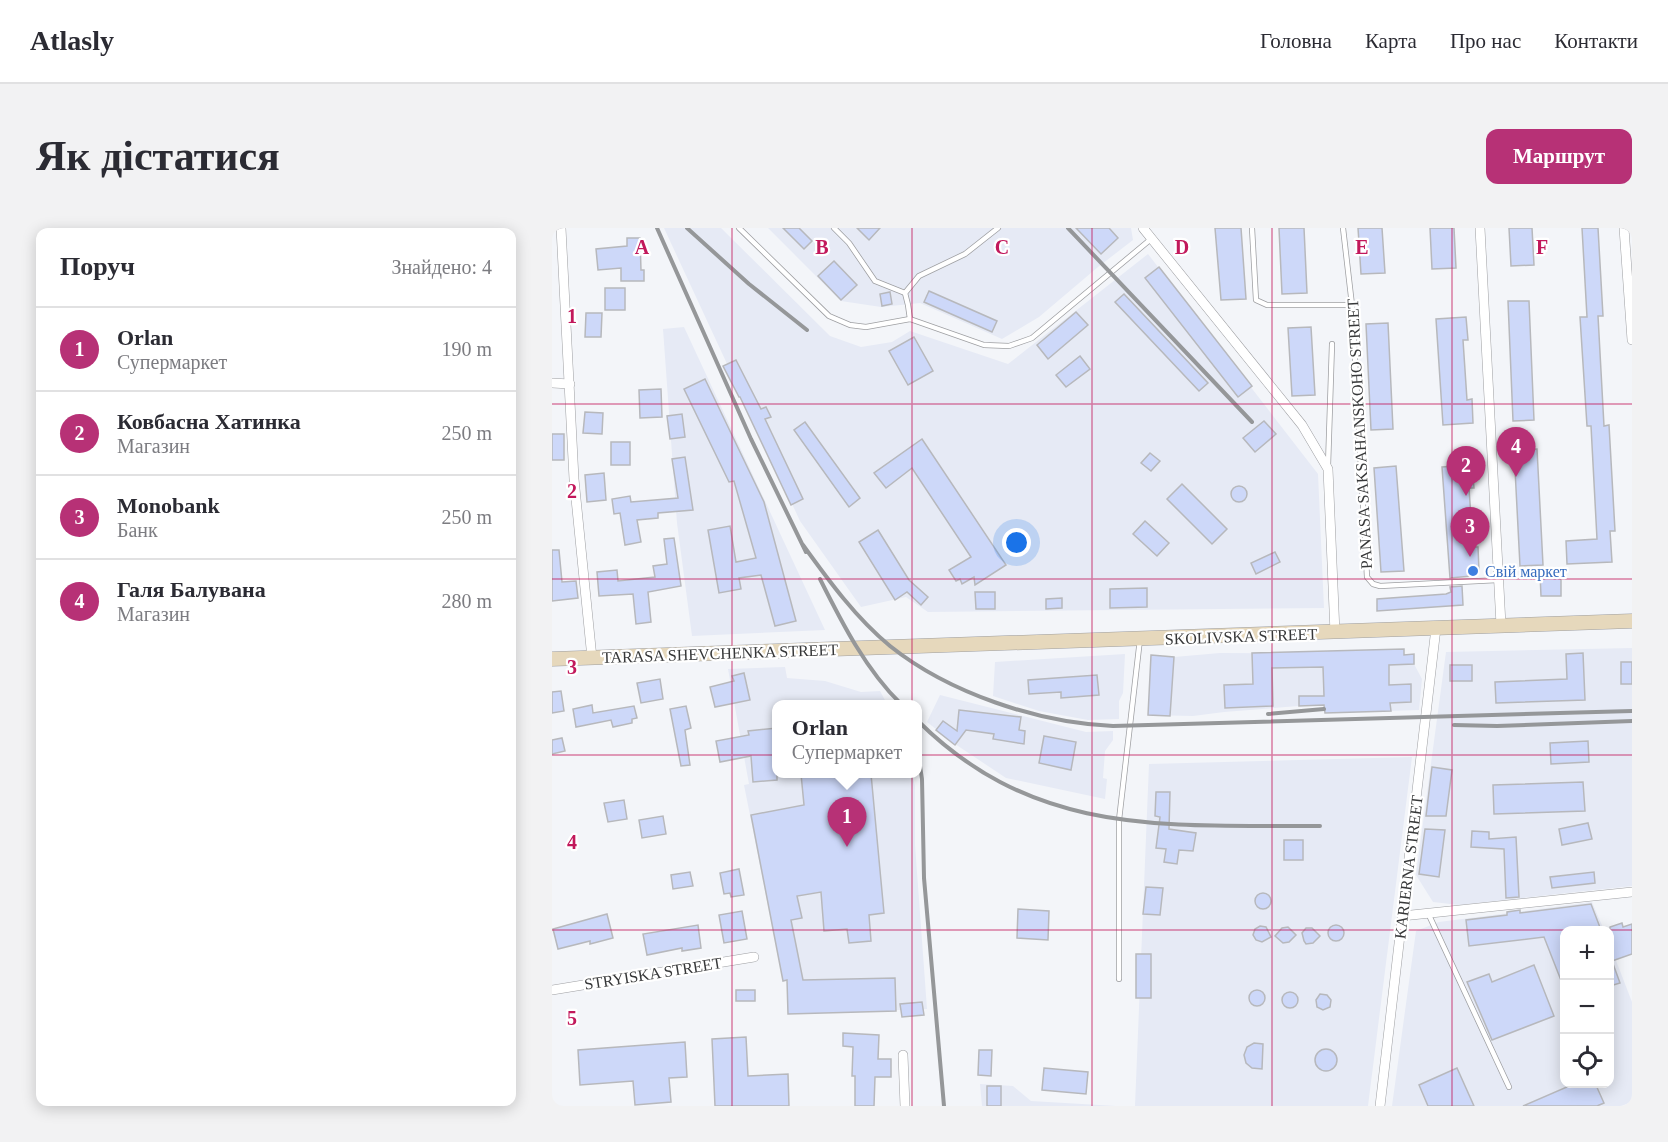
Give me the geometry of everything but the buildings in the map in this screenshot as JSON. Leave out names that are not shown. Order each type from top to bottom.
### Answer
[{"type":"street","name":"TARASA SHEVCHENKA STREET","points":[[561,228],[574,478],[592,658]]},
{"type":"street","points":[[1143,228],[1302,425],[1328,469],[1335,633]]},
{"type":"street","points":[[1480,228],[1501,625]]},
{"type":"street","points":[[1624,228],[1632,340]]},
{"type":"street","points":[[552,382],[570,384]]},
{"type":"street","name":"SKOLIVSKA STREET","points":[[849,648],[1632,621]]},
{"type":"street","name":"KARIERNA STREET","points":[[1381,1106],[1436,628]]},
{"type":"street","name":"TARASA SHEVCHENKA STREET","points":[[552,660],[849,648]]},
{"type":"street","points":[[1402,916],[1632,892]]},
{"type":"street","name":"STRYISKA STREET","points":[[552,990],[754,957]]},
{"type":"street","points":[[903,1055],[905,1106]]},
{"type":"lane","points":[[739,228],[829,316],[850,325],[866,327],[910,319],[984,345],[1009,346],[1032,338],[1151,239]]},
{"type":"lane","points":[[834,228],[849,243],[875,281],[905,293]]},
{"type":"lane","points":[[905,293],[919,276],[965,254],[998,228]]},
{"type":"lane","points":[[1252,228],[1256,300],[1267,305],[1352,306]]},
{"type":"lane","name":"PANASA SAKSAHANSKOHO STREET","points":[[1343,228],[1352,306],[1367,577],[1372,584],[1380,586],[1498,580]]},
{"type":"lane","points":[[905,293],[910,319]]},
{"type":"lane","points":[[1328,469],[1332,344]]},
{"type":"lane","points":[[1119,979],[1119,820],[1140,639]]},
{"type":"lane","points":[[1428,913],[1509,1087]]},
{"type":"shaded area","points":[[664,228],[721,228],[830,336],[861,347],[892,342],[910,331],[1008,364],[1148,254],[1318,474],[1324,608],[928,612],[906,597],[861,607],[800,521]]},
{"type":"shaded area","points":[[768,228],[1131,228],[1133,240],[1039,317],[1002,339],[920,303],[881,307],[841,301]]},
{"type":"shaded area","points":[[684,327],[825,630],[692,636],[677,523],[663,329]]},
{"type":"shaded area","points":[[1632,648],[1632,886],[1459,905],[1433,902],[1416,875],[1446,652]]},
{"type":"shaded area","points":[[1220,653],[1414,654],[1414,664],[1422,679],[1419,710],[1325,713],[1324,704],[1193,716],[1148,715],[1151,655],[1174,657]]},
{"type":"shaded area","points":[[1125,654],[1119,719],[1088,720],[1039,711],[993,696],[995,662]]},
{"type":"shaded area","points":[[785,667],[787,678],[825,681],[861,692],[880,691],[885,700],[772,700],[772,778],[913,778],[915,845],[927,1009],[788,1014],[787,981],[783,981],[744,785],[749,784],[728,669]]},
{"type":"shaded area","points":[[940,695],[1086,732],[1113,731],[1113,740],[1105,751],[1103,778],[1107,779],[1105,799],[1006,778],[927,722]]},
{"type":"shaded area","points":[[1412,757],[1368,1106],[1135,1106],[1149,764]]},
{"type":"shaded area","points":[[1592,902],[1602,926],[1560,926],[1560,1088],[1614,1088],[1614,955],[1632,1002],[1632,1102],[1621,1106],[1392,1106],[1416,931],[1439,922]]},
{"type":"shaded area","points":[[980,1084],[1013,1086],[1031,1101],[1116,1106],[982,1106]]},
{"type":"railway","points":[[657,228],[751,439],[806,552]]},
{"type":"railway","points":[[687,228],[749,284],[807,330]]},
{"type":"railway","points":[[1068,228],[1252,422]]},
{"type":"railway","points":[[803,545],[854,611],[890,646],[913,663],[939,678],[996,703],[1055,719],[1113,726],[1632,711]]},
{"type":"railway","points":[[820,579],[866,661],[897,700]]},
{"type":"railway","points":[[1268,714],[1324,709]]},
{"type":"railway","points":[[1454,725],[1497,726],[1632,721]]},
{"type":"railway","points":[[922,724],[963,759],[1009,787],[1057,805],[1106,817],[1157,823],[1210,826],[1320,826]]},
{"type":"railway","points":[[922,778],[924,878],[944,1106]]},
{"type":"place","name":"Галя Балувана","points":[[1516,477]]},
{"type":"place","name":"Ковбасна Хатинка","points":[[1466,496]]},
{"type":"place","name":"Monobank","points":[[1470,557]]},
{"type":"place","name":"Свій маркет","points":[[1473,571]]},
{"type":"place","name":"Orlan","points":[[847,847]]}]
